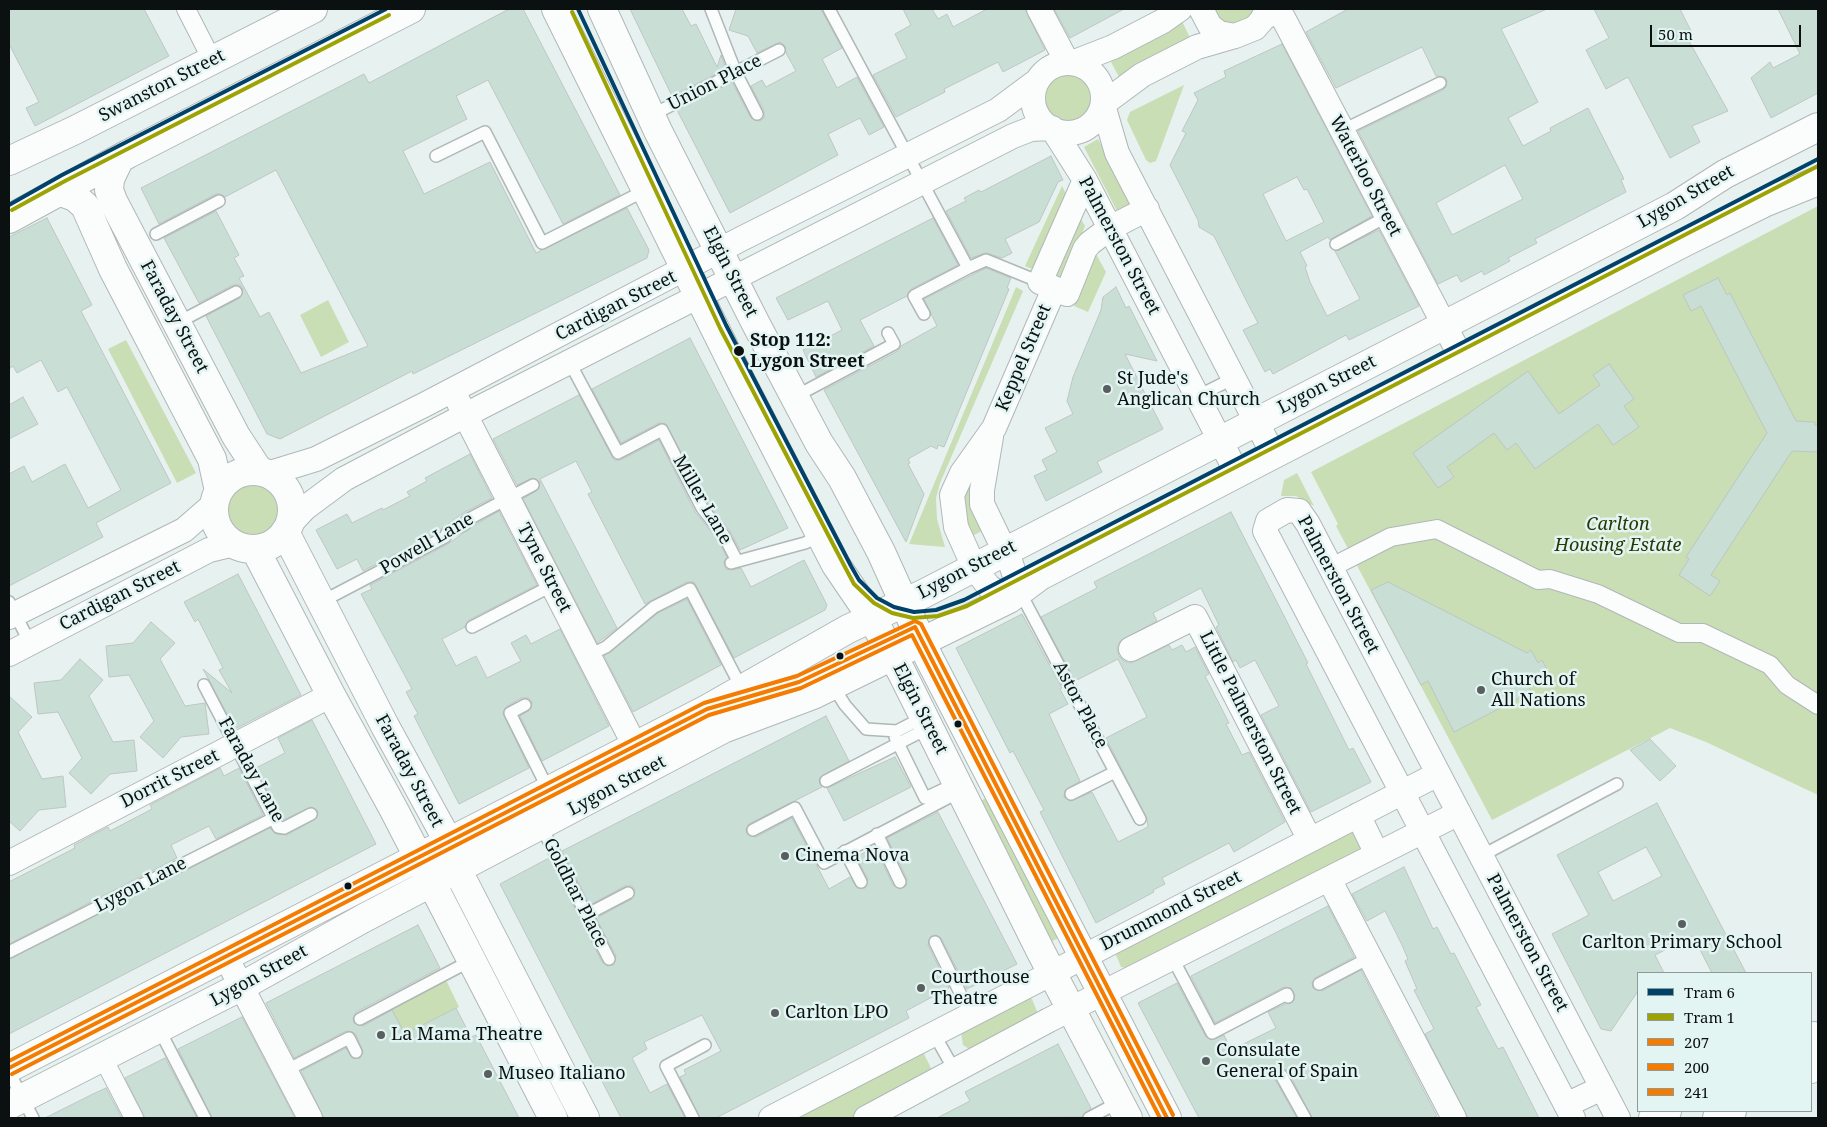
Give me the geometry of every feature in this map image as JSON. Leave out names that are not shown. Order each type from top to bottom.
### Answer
[{"type":"street","points":[[186,9],[212,60]]},
{"type":"street","name":"Swanston Street","points":[[9,160],[75,130],[313,9]]},
{"type":"street","points":[[9,218],[411,9]]},
{"type":"street","name":"Elgin Street","points":[[556,9],[698,296],[821,536],[843,577],[883,638],[1124,1110]]},
{"type":"street","name":"Elgin Street","points":[[602,9],[650,116],[820,443],[847,486],[904,602],[918,635],[1167,1118]]},
{"type":"street","points":[[1039,9],[1069,62],[1086,68],[1098,79],[1103,93],[1103,105],[1117,153],[1273,454]]},
{"type":"street","points":[[1180,9],[1168,18],[1113,47],[1047,70],[1037,82],[1034,91],[1034,107],[1039,117],[1051,128],[1070,133],[1085,128],[1097,118],[1103,105],[1142,75],[1210,42],[1251,32],[1267,13]]},
{"type":"street","points":[[1201,9],[1210,26],[1224,34],[1235,36]]},
{"type":"street","name":"Waterloo Street","points":[[1267,13],[1279,10],[1461,357]]},
{"type":"street","name":"Cardigan Street","points":[[263,472],[316,459],[453,390],[719,251],[1002,108],[1037,82]]},
{"type":"street","name":"Lygon Street","points":[[22,1107],[103,1058],[242,986],[364,918],[739,722],[794,703],[839,695],[883,638],[904,602],[1675,206],[1725,174],[1818,126]]},
{"type":"street","name":"Cardigan Street","points":[[288,528],[305,508],[344,479],[466,415],[922,182],[1024,132],[1051,128]]},
{"type":"street","name":"Palmerston Street","points":[[1051,128],[1084,180],[1110,228],[1237,473]]},
{"type":"street","name":"Faraday Street","points":[[119,160],[110,179],[109,190],[236,436],[263,472]]},
{"type":"street","name":"Keppel Street","points":[[1014,596],[1005,551],[984,508],[982,499],[994,428],[1084,180]]},
{"type":"street","name":"Lygon Street","points":[[9,1068],[635,746],[742,689],[805,652],[883,638],[918,635],[1014,596],[1040,576],[1273,454],[1724,223],[1818,181]]},
{"type":"street","name":"Faraday Street","points":[[61,192],[75,197],[85,206],[113,269],[212,459],[217,497]]},
{"type":"street","points":[[1110,228],[1147,209]]},
{"type":"street","name":"Keppel Street","points":[[1047,285],[1067,294],[1085,249],[1096,237],[1110,228]]},
{"type":"street","name":"Tyne Street","points":[[453,390],[635,746]]},
{"type":"street","name":"Keppel Street","points":[[994,428],[962,473],[952,495],[956,527],[974,567],[989,587],[1014,596]]},
{"type":"street","points":[[247,471],[263,472],[286,488],[291,500],[292,512],[288,528],[277,541],[245,547],[224,537],[218,527],[214,515],[217,497],[226,482],[236,475],[247,471]]},
{"type":"street","name":"Cardigan Street","points":[[11,611],[184,530],[217,497]]},
{"type":"street","name":"Palmerston Street","points":[[1602,1088],[1569,1112],[1267,535],[1265,530],[1268,521],[1287,510],[1300,511],[1618,1118]]},
{"type":"street","name":"Faraday Street","points":[[288,528],[321,602],[448,841],[458,870],[585,1118]]},
{"type":"street","points":[[1330,568],[1391,537],[1438,529],[1538,580],[1550,579],[1598,594],[1679,633],[1703,633],[1770,666],[1787,685],[1818,706]]},
{"type":"street","name":"Faraday Street","points":[[245,547],[331,695],[394,810],[553,1118]]},
{"type":"street","name":"Cardigan Street","points":[[9,654],[209,550],[245,547]]},
{"type":"street","name":"Little Palmerston Street","points":[[1131,649],[1195,617],[1310,840]]},
{"type":"street","points":[[331,695],[361,679]]},
{"type":"street","name":"Dorrit Street","points":[[9,862],[331,695]]},
{"type":"street","points":[[635,746],[648,770]]},
{"type":"street","name":"Drummond Street","points":[[771,1118],[1438,774]]},
{"type":"street","points":[[959,787],[991,776]]},
{"type":"street","points":[[548,790],[552,821]]},
{"type":"street","points":[[394,810],[423,795]]},
{"type":"street","points":[[866,1118],[1102,993],[1459,813]]},
{"type":"street","points":[[1358,815],[1377,854]]},
{"type":"street","points":[[1329,879],[1450,1117]]},
{"type":"street","points":[[226,957],[310,1118]]},
{"type":"street","points":[[478,972],[509,971]]},
{"type":"street","points":[[103,1058],[134,1118]]},
{"type":"street","points":[[1124,1110],[1150,1085]]},
{"type":"street","points":[[1653,1118],[1665,1112]]},
{"type":"street","points":[[1718,1118],[1730,1112]]},
{"type":"lane","points":[[711,9],[736,73],[757,114]]},
{"type":"lane","points":[[829,9],[968,268]]},
{"type":"lane","name":"Union Place","points":[[650,116],[779,50]]},
{"type":"lane","points":[[1341,131],[1440,83]]},
{"type":"lane","points":[[436,156],[485,132],[542,243],[646,190]]},
{"type":"lane","points":[[156,234],[219,201]]},
{"type":"lane","points":[[1336,244],[1386,217]]},
{"type":"lane","points":[[924,314],[914,296],[986,260],[1047,285]]},
{"type":"lane","points":[[177,323],[236,292]]},
{"type":"lane","points":[[796,396],[894,344],[888,333]]},
{"type":"lane","name":"Miller Lane","points":[[570,363],[618,453],[662,430],[702,508],[724,536],[734,562],[805,543],[821,536]]},
{"type":"lane","points":[[1198,396],[1234,378]]},
{"type":"lane","name":"Powell Lane","points":[[321,602],[446,537],[447,533],[465,524],[467,520],[533,485]]},
{"type":"lane","points":[[472,627],[553,584]]},
{"type":"lane","points":[[589,655],[606,647],[654,607],[690,589],[742,689]]},
{"type":"lane","name":"Astor Place","points":[[1014,596],[1116,772],[1140,819]]},
{"type":"lane","points":[[11,611],[30,643]]},
{"type":"lane","points":[[707,708],[800,682],[883,638]]},
{"type":"lane","name":"Faraday Lane","points":[[204,685],[278,827],[284,828],[311,814]]},
{"type":"lane","points":[[839,695],[866,729],[894,731],[927,722]]},
{"type":"lane","points":[[525,705],[510,713],[548,790]]},
{"type":"lane","points":[[826,781],[898,743],[927,722]]},
{"type":"lane","points":[[894,731],[925,798],[959,787]]},
{"type":"lane","points":[[1071,794],[1116,772]]},
{"type":"lane","points":[[1481,856],[1617,784]]},
{"type":"lane","points":[[752,830],[795,808],[824,862],[959,787]]},
{"type":"lane","name":"Lygon Lane","points":[[9,952],[274,818]]},
{"type":"lane","name":"Goldhar Place","points":[[552,821],[586,915],[609,959]]},
{"type":"lane","points":[[876,834],[900,882]]},
{"type":"lane","points":[[845,851],[861,882]]},
{"type":"lane","points":[[586,915],[628,893]]},
{"type":"lane","points":[[935,942],[972,1015]]},
{"type":"lane","points":[[1172,957],[1212,1033],[1287,994],[1288,997]]},
{"type":"lane","points":[[1319,984],[1369,958]]},
{"type":"lane","points":[[360,1019],[478,972]]},
{"type":"lane","points":[[159,1029],[205,1118]]},
{"type":"lane","points":[[934,1034],[955,1071]]},
{"type":"lane","points":[[286,1071],[349,1038],[356,1052]]},
{"type":"lane","points":[[693,1118],[666,1066],[705,1045]]},
{"type":"lane","points":[[9,1072],[22,1107]]},
{"type":"lane","points":[[1282,1076],[1305,1118]]},
{"type":"lane","points":[[1090,1118],[1124,1110]]},
{"type":"green space","points":[[1213,9],[1256,9],[1252,17],[1231,25],[1221,21]]},
{"type":"green space","points":[[1181,19],[1192,42],[1120,79],[1108,56]]},
{"type":"green space","points":[[1064,74],[1074,74],[1086,81],[1093,93],[1093,103],[1086,115],[1074,122],[1064,122],[1056,118],[1049,111],[1045,103],[1045,93],[1049,85],[1056,78]]},
{"type":"green space","points":[[1184,85],[1156,161],[1150,163],[1146,160],[1127,120],[1130,112]]},
{"type":"green space","points":[[1098,139],[1132,203],[1117,211],[1084,147]]},
{"type":"green space","points":[[1062,186],[1066,194],[1034,270],[1025,266]]},
{"type":"green space","name":"Carlton Housing Estate","points":[[1818,206],[1818,795],[1706,742],[1670,728],[1492,820],[1336,526],[1338,524],[1311,472]]},
{"type":"green space","points":[[1079,216],[1085,226],[1062,282],[1053,279]]},
{"type":"green space","points":[[1096,254],[1106,272],[1088,312],[1074,306]]},
{"type":"green space","points":[[1016,287],[1023,291],[940,483],[936,498],[937,519],[945,547],[909,544]]},
{"type":"green space","points":[[328,300],[349,342],[321,357],[300,315]]},
{"type":"green space","points":[[126,340],[196,473],[177,483],[108,349]]},
{"type":"green space","points":[[1297,473],[1314,506],[1296,496],[1281,496],[1284,480]]},
{"type":"green space","points":[[972,475],[984,530],[972,536],[963,513],[965,486]]},
{"type":"green space","points":[[255,481],[271,486],[276,490],[280,495],[285,511],[280,527],[276,532],[271,536],[255,541],[239,536],[234,532],[230,527],[225,511],[230,495],[234,490],[239,486]]},
{"type":"green space","points":[[986,798],[1058,938],[1047,944],[975,804]]},
{"type":"green space","points":[[1350,831],[1354,831],[1362,845],[1360,850],[1132,969],[1121,967],[1116,955],[1120,949]]},
{"type":"green space","points":[[446,980],[459,1007],[405,1034],[389,1010]]},
{"type":"green space","points":[[1026,997],[1032,999],[1038,1014],[971,1050],[963,1045],[961,1032]]},
{"type":"green space","points":[[914,1052],[924,1054],[931,1068],[929,1078],[853,1118],[789,1118]]},
{"type":"building","points":[[9,9],[144,9],[169,56],[35,126],[26,108],[39,102],[9,44]]},
{"type":"building","points":[[509,9],[523,9],[620,195],[563,224],[488,80],[456,96],[467,119],[403,151],[424,194],[490,162],[536,253],[627,208],[649,250],[647,258],[413,374],[412,371],[280,439],[267,434],[206,316],[240,298],[243,289],[240,285],[233,285],[199,303],[164,238],[216,211],[239,255],[234,258],[244,276],[239,278],[260,317],[269,312],[301,373],[368,346],[276,170],[225,197],[216,194],[159,224],[141,188],[364,74],[369,83]]},
{"type":"building","points":[[630,9],[682,9],[691,26],[696,24],[717,67],[721,55],[726,69],[672,96]]},
{"type":"building","points":[[736,9],[821,9],[842,48],[822,59],[837,88],[857,77],[884,127],[869,135],[860,118],[828,134],[838,155],[730,213],[677,110],[732,82],[751,118],[760,121],[764,118],[764,111],[751,86],[762,80],[766,87],[796,71],[786,53],[785,46],[780,42],[757,53],[748,36],[729,30]]},
{"type":"building","points":[[903,9],[932,9],[938,19],[947,14],[953,27],[987,9],[1025,9],[1045,50],[1003,72],[998,62],[944,89],[945,92],[896,117],[873,75],[907,58],[895,34],[911,25]]},
{"type":"building","points":[[1054,9],[1124,9],[1070,38]]},
{"type":"building","points":[[1348,9],[1547,9],[1501,29],[1538,102],[1508,118],[1523,146],[1551,131],[1550,128],[1588,108],[1624,179],[1621,180],[1626,192],[1535,239],[1537,243],[1508,258],[1510,261],[1484,275],[1482,271],[1461,282],[1457,275],[1438,284],[1358,131],[1443,90],[1446,87],[1447,80],[1444,77],[1436,76],[1422,47],[1336,88],[1306,32]],"holes":[[[1505,165],[1523,199],[1452,235],[1436,203]]]},
{"type":"building","points":[[1594,9],[1680,9],[1691,31],[1685,34],[1728,111],[1692,126],[1700,142],[1670,158],[1628,77],[1606,89],[1586,50],[1609,38]]},
{"type":"building","points":[[1778,9],[1818,9],[1818,93],[1771,118],[1751,78],[1770,62],[1773,68],[1800,54]]},
{"type":"building","points":[[1282,44],[1372,216],[1330,240],[1328,237],[1300,252],[1307,266],[1305,267],[1310,282],[1327,316],[1360,299],[1335,251],[1379,230],[1419,306],[1349,340],[1346,335],[1273,374],[1270,369],[1265,372],[1243,330],[1258,323],[1214,236],[1199,227],[1198,220],[1170,165],[1186,133],[1182,131],[1198,100],[1194,93],[1226,77],[1224,71]],"holes":[[[1297,177],[1304,190],[1307,189],[1324,222],[1286,241],[1263,194]]]},
{"type":"building","points":[[1051,156],[1063,180],[1058,182],[1039,222],[1005,239],[1012,253],[1002,258],[986,253],[971,258],[946,211],[966,201],[964,198],[979,190],[981,192]]},
{"type":"building","points":[[47,218],[92,305],[81,311],[171,483],[96,523],[103,537],[9,586],[9,474],[24,466],[32,482],[65,464],[88,508],[121,490],[67,387],[58,392],[41,360],[17,373],[13,366],[9,369],[9,237]]},
{"type":"building","points":[[933,218],[958,265],[911,289],[907,296],[860,320],[874,346],[816,377],[803,350],[842,330],[828,301],[788,320],[776,298]]},
{"type":"building","points":[[986,268],[1011,278],[1007,288],[1009,289],[944,447],[938,445],[937,449],[931,446],[908,459],[910,463],[908,464],[924,494],[906,542],[824,390],[898,351],[901,346],[937,326],[924,299]]},
{"type":"building","points":[[1718,278],[1727,295],[1730,293],[1796,421],[1815,422],[1815,425],[1818,425],[1818,452],[1792,451],[1711,575],[1720,581],[1710,596],[1679,575],[1689,559],[1686,557],[1767,433],[1701,306],[1691,311],[1683,295]]},
{"type":"building","name":"St Jude's Anglican Church","points":[[1116,287],[1126,308],[1129,306],[1157,361],[1125,354],[1163,429],[1097,462],[1102,472],[1046,501],[1034,476],[1047,470],[1042,460],[1057,452],[1045,428],[1073,414],[1067,401],[1073,377],[1101,310],[1103,297]]},
{"type":"building","points":[[690,338],[788,528],[740,550],[730,531],[708,504],[666,424],[659,423],[621,443],[592,389]]},
{"type":"building","points":[[1609,364],[1634,399],[1624,406],[1639,427],[1613,445],[1598,424],[1535,469],[1516,443],[1507,450],[1494,433],[1447,467],[1454,477],[1438,488],[1413,453],[1528,371],[1559,414],[1600,385],[1593,375]]},
{"type":"building","points":[[579,395],[614,460],[621,460],[659,440],[695,512],[718,540],[727,557],[724,562],[726,569],[741,568],[751,587],[804,560],[827,605],[825,610],[734,658],[694,582],[687,582],[645,604],[588,494],[592,492],[576,461],[540,479],[617,628],[597,643],[523,499],[539,489],[540,482],[533,478],[517,485],[493,439]]},
{"type":"building","points":[[23,397],[38,424],[9,439],[9,405]]},
{"type":"building","points":[[470,454],[492,498],[463,513],[439,531],[363,571],[357,559],[337,569],[316,530],[347,514],[352,523],[382,508],[383,510],[410,496],[407,492],[427,481],[425,478]]},
{"type":"building","points":[[499,511],[537,585],[469,620],[465,627],[442,639],[456,666],[476,656],[487,678],[521,661],[511,643],[526,635],[531,644],[560,629],[609,726],[542,761],[520,716],[531,709],[532,702],[529,698],[521,698],[506,707],[503,713],[529,768],[459,804],[414,716],[418,714],[406,692],[412,689],[361,594],[372,589],[370,585],[448,544],[473,526]]},
{"type":"building","points":[[1231,512],[1308,663],[1306,664],[1349,750],[1353,748],[1371,782],[1311,812],[1261,715],[1279,706],[1255,660],[1240,668],[1236,660],[1233,662],[1216,627],[1219,625],[1201,588],[1153,613],[1157,621],[1120,641],[1117,648],[1119,656],[1124,661],[1131,663],[1169,645],[1172,650],[1182,645],[1186,652],[1195,647],[1209,674],[1205,676],[1229,723],[1226,724],[1242,755],[1249,752],[1285,822],[1234,852],[1229,843],[1162,878],[1165,884],[1153,890],[1154,892],[1096,923],[1040,812],[1044,810],[1013,751],[1010,753],[956,648],[1022,614],[1062,688],[1060,689],[1068,704],[1049,714],[1080,781],[1065,790],[1064,797],[1071,801],[1092,792],[1118,842],[1148,827],[1147,819],[1106,738],[1147,717],[1118,659],[1075,681],[1041,617],[1097,588],[1094,582]]},
{"type":"building","points":[[238,574],[301,695],[235,729],[203,669],[232,693],[219,670],[223,668],[198,619],[195,622],[184,602]]},
{"type":"building","points":[[1388,582],[1527,653],[1531,650],[1538,663],[1542,660],[1551,677],[1529,688],[1531,692],[1454,732],[1428,681],[1421,685],[1371,590]]},
{"type":"building","points":[[687,599],[721,665],[633,712],[604,656],[658,613]]},
{"type":"building","points":[[151,622],[175,643],[160,659],[185,706],[205,703],[209,734],[181,737],[163,758],[140,737],[154,721],[129,675],[109,677],[106,646],[133,643]]},
{"type":"building","points":[[80,659],[103,680],[89,696],[113,742],[134,740],[137,771],[110,774],[91,794],[69,773],[82,758],[58,712],[38,714],[34,683],[61,680]]},
{"type":"building","points":[[9,696],[32,717],[18,732],[42,779],[63,776],[66,807],[39,810],[20,831],[9,821]]},
{"type":"building","points":[[826,716],[849,761],[820,777],[819,781],[822,787],[749,824],[746,829],[747,834],[756,837],[792,818],[829,889],[850,877],[857,888],[865,888],[868,879],[856,857],[875,847],[893,885],[900,889],[906,886],[907,879],[887,838],[938,812],[1017,964],[967,989],[941,938],[936,935],[931,936],[928,945],[949,988],[906,1011],[909,1018],[716,1118],[700,1118],[680,1077],[686,1074],[684,1070],[721,1051],[702,1015],[644,1042],[647,1049],[632,1058],[650,1093],[667,1084],[685,1118],[621,1118],[500,884],[549,858],[602,962],[608,966],[613,965],[616,956],[596,918],[632,899],[635,890],[632,886],[625,886],[590,905],[562,851]]},
{"type":"building","points":[[312,720],[376,844],[9,1034],[9,959],[270,828],[276,834],[287,835],[317,818],[318,811],[311,807],[283,820],[256,768],[285,753],[278,738]]},
{"type":"building","points":[[1650,739],[1676,766],[1660,781],[1630,750]]},
{"type":"building","points":[[895,757],[911,787],[844,821],[827,788]]},
{"type":"building","points":[[220,768],[224,776],[239,768],[263,815],[216,839],[209,826],[171,845],[177,858],[9,944],[9,882],[75,848],[74,845],[108,827],[110,831],[152,809],[150,805]]},
{"type":"building","points":[[1657,803],[1745,972],[1711,972],[1693,936],[1655,955],[1664,972],[1637,972],[1637,992],[1611,1031],[1601,1029],[1552,934],[1589,915],[1557,855]],"holes":[[[1646,847],[1662,876],[1613,901],[1598,872]]]},
{"type":"building","points":[[1404,867],[1433,929],[1437,927],[1451,954],[1454,953],[1481,1005],[1476,1007],[1498,1049],[1503,1047],[1539,1118],[1468,1118],[1425,1034],[1434,1029],[1414,990],[1417,989],[1405,961],[1408,959],[1385,911],[1367,921],[1352,894]]},
{"type":"building","points":[[1328,906],[1354,957],[1315,978],[1312,983],[1313,988],[1322,991],[1361,970],[1437,1116],[1433,1118],[1312,1118],[1288,1071],[1281,1068],[1274,1072],[1274,1078],[1297,1118],[1199,1118],[1138,1003],[1177,983],[1206,1037],[1212,1040],[1224,1035],[1231,1050],[1276,1028],[1268,1012],[1293,1002],[1295,995],[1291,988],[1284,987],[1215,1023],[1191,976]]},
{"type":"building","points":[[418,925],[440,968],[356,1012],[353,1018],[354,1023],[363,1026],[392,1010],[405,1034],[456,1008],[471,1037],[476,1035],[519,1118],[324,1118],[301,1071],[346,1048],[352,1058],[360,1058],[363,1052],[356,1035],[353,1032],[346,1031],[294,1058],[266,1003]]},
{"type":"building","points":[[242,1017],[295,1118],[212,1118],[178,1049]]},
{"type":"building","points":[[1058,1044],[1091,1108],[1082,1117],[937,1118],[970,1101],[965,1092]]},
{"type":"building","points":[[165,1058],[197,1118],[145,1118],[125,1078]]},
{"type":"building","points":[[106,1088],[122,1118],[45,1118],[93,1094]]},
{"type":"tram line","name":"6","points":[[9,205],[62,175],[386,9]]},
{"type":"tram line","name":"6","points":[[578,9],[726,325],[851,566],[859,580],[877,598],[894,607],[914,612],[936,610],[964,600],[1818,159]]},
{"type":"tram line","name":"1","points":[[572,12],[720,328],[854,584],[874,603],[892,613],[913,618],[938,616],[967,606],[1818,166]]},
{"type":"tram line","name":"1","points":[[12,210],[389,15]]},
{"type":"transit line","name":"241","points":[[9,1061],[704,703],[797,676],[915,621],[921,624],[1173,1115]]},
{"type":"transit line","name":"207","points":[[915,627],[1167,1118]]},
{"type":"transit line","name":"207","points":[[9,1068],[707,709],[799,682],[915,627]]},
{"type":"transit line","name":"200","points":[[12,1074],[709,715],[801,688],[912,635],[1160,1118]]},
{"type":"place","name":"Stop 112: Lygon Street","points":[[739,351]]},
{"type":"place","name":"St Jude's Anglican Church","points":[[1107,389]]},
{"type":"place","name":"Church of All Nations","points":[[1481,690]]},
{"type":"place","name":"Cinema Nova","points":[[785,856]]},
{"type":"place","name":"Carlton Primary School","points":[[1682,924]]},
{"type":"place","name":"Courthouse Theatre","points":[[921,988]]},
{"type":"place","name":"Carlton LPO","points":[[775,1013]]},
{"type":"place","name":"La Mama Theatre","points":[[381,1035]]},
{"type":"place","name":"Consulate General of Spain","points":[[1206,1061]]},
{"type":"place","name":"Museo Italiano","points":[[488,1074]]}]
